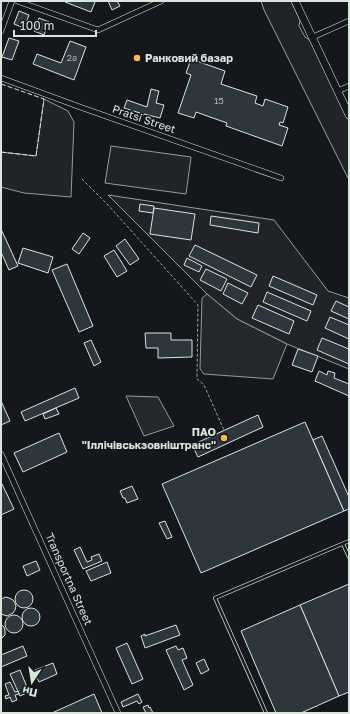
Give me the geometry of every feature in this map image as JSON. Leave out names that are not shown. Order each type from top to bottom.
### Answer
[{"type":"main road","points":[[295,1],[349,115]]},
{"type":"street","points":[[1,31],[12,1]]},
{"type":"street","points":[[17,1],[98,30],[161,1]]},
{"type":"street","points":[[313,37],[349,21]]},
{"type":"street","name":"Pratsi Street","points":[[1,78],[281,178]]},
{"type":"street","points":[[338,91],[349,86]]},
{"type":"street","name":"Transportna Street","points":[[1,454],[118,713]]},
{"type":"lane","points":[[266,713],[215,598],[349,541]]},
{"type":"lane","points":[[343,544],[349,557]]},
{"type":"path","points":[[82,180],[108,205],[198,305],[197,379],[204,385],[224,430]]},
{"type":"shaded area","points":[[261,1],[291,1],[300,20],[299,26],[305,37],[310,40],[349,121],[349,178],[264,10]]},
{"type":"shaded area","points":[[44,99],[68,111],[74,122],[71,197],[24,193],[1,187],[1,152],[36,156]]},
{"type":"shaded area","points":[[111,146],[191,157],[186,194],[105,183]]},
{"type":"shaded area","points":[[108,195],[274,220],[328,291],[349,298],[349,369],[287,344],[237,319],[207,294]]},
{"type":"shaded area","points":[[207,294],[237,319],[287,344],[273,379],[204,374],[200,369],[202,298]]},
{"type":"shaded area","points":[[126,396],[158,397],[174,426],[144,436]]},
{"type":"building","points":[[65,1],[93,1],[95,2],[91,12]]},
{"type":"building","points":[[108,1],[117,1],[120,6],[112,10]]},
{"type":"building","points":[[19,11],[29,15],[24,28],[14,24]]},
{"type":"building","points":[[39,18],[49,22],[44,35],[34,31]]},
{"type":"building","points":[[9,38],[19,41],[12,60],[2,57]]},
{"type":"building","points":[[70,41],[86,47],[74,80],[33,64],[37,54],[61,63]]},
{"type":"building","points":[[191,59],[225,71],[221,84],[257,96],[255,103],[263,106],[265,99],[288,107],[283,123],[280,122],[279,125],[288,128],[282,146],[226,126],[227,123],[196,112],[194,118],[178,113],[191,75],[186,73]]},
{"type":"building","points":[[151,89],[159,91],[156,103],[164,105],[160,118],[140,114],[124,108],[127,100],[147,107]]},
{"type":"building","points":[[140,204],[154,206],[153,213],[139,211]]},
{"type":"building","points":[[154,208],[195,214],[191,240],[150,234]]},
{"type":"building","points":[[211,216],[259,223],[258,233],[210,225]]},
{"type":"building","points":[[1,229],[18,266],[9,270],[1,252]]},
{"type":"building","points":[[83,233],[90,238],[79,254],[72,249]]},
{"type":"building","points":[[125,239],[139,259],[130,265],[116,246]]},
{"type":"building","points":[[195,245],[257,275],[251,287],[189,256]]},
{"type":"building","points":[[23,248],[53,257],[48,273],[18,263]]},
{"type":"building","points":[[114,250],[127,271],[117,277],[104,256]]},
{"type":"building","points":[[187,258],[202,266],[199,272],[184,265]]},
{"type":"building","points":[[67,264],[93,326],[79,332],[52,270]]},
{"type":"building","points":[[206,269],[227,279],[221,291],[200,280]]},
{"type":"building","points":[[273,276],[317,295],[313,305],[269,286]]},
{"type":"building","points":[[228,283],[248,293],[242,304],[223,294]]},
{"type":"building","points":[[267,292],[311,311],[307,321],[263,302]]},
{"type":"building","points":[[336,301],[349,307],[349,319],[331,311]]},
{"type":"building","points":[[258,305],[294,321],[289,334],[252,318]]},
{"type":"building","points":[[330,317],[349,325],[349,339],[325,328]]},
{"type":"building","points":[[145,333],[171,333],[171,340],[192,340],[192,357],[158,358],[158,348],[146,348]]},
{"type":"building","points":[[322,338],[349,349],[349,364],[317,350]]},
{"type":"building","points":[[91,340],[101,362],[94,366],[84,343]]},
{"type":"building","points":[[298,349],[318,356],[312,372],[292,365]]},
{"type":"building","points":[[319,371],[327,375],[328,371],[335,373],[334,378],[349,384],[349,396],[315,381]]},
{"type":"building","points":[[75,388],[79,398],[25,421],[21,412]]},
{"type":"building","points":[[1,401],[10,421],[1,425]]},
{"type":"building","points":[[56,408],[59,414],[45,419],[43,414]]},
{"type":"building","name":"ПАО \"Іллічівськзовніштранс\"","points":[[258,415],[263,427],[198,457],[192,445]]},
{"type":"building","points":[[305,422],[344,511],[201,573],[162,484]]},
{"type":"building","points":[[59,433],[67,452],[23,472],[14,453]]},
{"type":"building","points":[[322,436],[349,497],[349,509],[344,511],[313,440]]},
{"type":"building","points":[[1,484],[14,509],[1,515]]},
{"type":"building","points":[[132,486],[138,499],[127,503],[120,491]]},
{"type":"building","points":[[165,521],[172,537],[167,539],[159,523]]},
{"type":"building","points":[[80,547],[87,562],[92,560],[91,557],[99,554],[102,561],[83,569],[74,550]]},
{"type":"building","points":[[36,561],[40,570],[27,576],[23,566]]},
{"type":"building","points":[[107,562],[111,573],[91,581],[86,571]]},
{"type":"building","points":[[349,584],[349,692],[339,696],[300,605]]},
{"type":"building","points":[[20,590],[28,590],[33,595],[31,606],[28,608],[20,608],[15,603],[15,595]]},
{"type":"building","points":[[6,597],[13,600],[16,606],[13,613],[7,616],[1,614],[1,599]]},
{"type":"building","points":[[300,605],[339,696],[301,713],[276,713],[241,631]]},
{"type":"building","points":[[27,608],[35,608],[40,613],[38,624],[35,626],[27,626],[22,621],[22,613]]},
{"type":"building","points":[[10,615],[18,615],[23,620],[21,631],[18,633],[10,633],[5,628],[5,620]]},
{"type":"building","points":[[1,624],[4,627],[5,635],[1,639]]},
{"type":"building","points":[[176,625],[180,635],[145,648],[141,636]]},
{"type":"building","points":[[127,643],[143,679],[132,684],[116,648]]},
{"type":"building","points":[[23,646],[27,656],[1,667],[1,655]]},
{"type":"building","points":[[176,646],[178,650],[183,648],[187,658],[182,660],[193,685],[184,690],[166,650]]},
{"type":"building","points":[[204,659],[209,670],[201,674],[196,663]]},
{"type":"building","points":[[53,663],[57,674],[39,682],[37,678],[33,680],[30,672]]},
{"type":"building","points":[[20,670],[29,692],[20,696],[10,674]]},
{"type":"building","points":[[10,682],[15,692],[18,691],[19,694],[15,695],[17,700],[12,702],[10,697],[6,699],[5,696],[9,695],[5,684]]},
{"type":"building","points":[[94,694],[102,713],[52,713]]},
{"type":"building","points":[[138,694],[142,702],[139,704],[137,701],[123,707],[121,702]]},
{"type":"building","points":[[148,705],[153,713],[146,713],[143,707]]},
{"type":"fence","points":[[1,84],[44,99],[36,156],[1,152]]},
{"type":"place","name":"Ранковий базар","points":[[137,58]]},
{"type":"place","name":"ПАО \"Іллічівськзовніштранс\"","points":[[224,438]]}]
